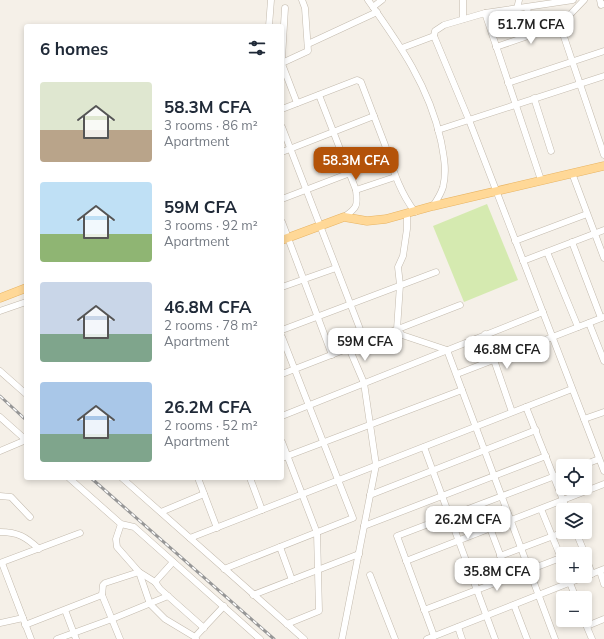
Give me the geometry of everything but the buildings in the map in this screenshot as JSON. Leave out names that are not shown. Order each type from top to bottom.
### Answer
[{"type":"main road","points":[[285,239],[344,217],[360,220],[376,220],[411,213],[433,206],[604,166]]},
{"type":"main road","points":[[0,298],[24,289]]},
{"type":"street","points":[[269,24],[271,0]]},
{"type":"street","points":[[284,62],[308,51],[305,8],[302,0]]},
{"type":"street","points":[[368,0],[402,48],[424,90],[438,130],[445,168],[443,188],[433,206]]},
{"type":"street","points":[[308,44],[375,9],[382,0]]},
{"type":"street","points":[[463,0],[463,19]]},
{"type":"street","points":[[517,9],[519,0]]},
{"type":"street","points":[[573,0],[485,13],[444,25],[435,31],[434,36],[469,120],[604,471]]},
{"type":"street","points":[[496,47],[560,25],[584,0]]},
{"type":"street","points":[[600,0],[601,5],[604,4]]},
{"type":"street","points":[[284,25],[285,8]]},
{"type":"street","points":[[526,8],[533,34]]},
{"type":"street","points":[[485,13],[541,180]]},
{"type":"street","points":[[560,25],[604,155]]},
{"type":"street","points":[[402,48],[434,36]]},
{"type":"street","points":[[508,83],[604,51]]},
{"type":"street","points":[[284,68],[297,103]]},
{"type":"street","points":[[438,130],[604,76]]},
{"type":"street","points":[[284,108],[356,80],[361,82],[395,177],[411,213],[403,256],[398,267],[400,285],[397,329],[402,335],[448,350]]},
{"type":"street","points":[[319,95],[356,190],[358,203],[354,210],[344,217]]},
{"type":"street","points":[[534,98],[551,151]]},
{"type":"street","points":[[284,151],[374,116]]},
{"type":"street","points":[[284,132],[365,342]]},
{"type":"street","points":[[597,134],[604,132]]},
{"type":"street","points":[[284,198],[350,172]]},
{"type":"street","points":[[572,174],[604,258]]},
{"type":"street","points":[[356,190],[395,177]]},
{"type":"street","points":[[515,241],[587,214]]},
{"type":"street","points":[[523,261],[604,230]]},
{"type":"street","points":[[285,239],[304,280],[332,355]]},
{"type":"street","points":[[457,374],[602,318],[572,242]]},
{"type":"street","points":[[547,252],[578,327]]},
{"type":"street","points":[[284,286],[336,268]]},
{"type":"street","points":[[284,329],[436,272]]},
{"type":"street","points":[[0,311],[24,303]]},
{"type":"street","points":[[284,373],[460,305]]},
{"type":"street","points":[[284,415],[542,312]]},
{"type":"street","points":[[589,323],[604,361]]},
{"type":"street","points":[[485,334],[512,412]]},
{"type":"street","points":[[224,569],[353,518],[284,342]]},
{"type":"street","points":[[342,639],[376,465],[364,383],[350,348]]},
{"type":"street","points":[[448,350],[555,639]]},
{"type":"street","points":[[0,371],[24,390]]},
{"type":"street","points":[[190,538],[572,389]]},
{"type":"street","points":[[286,624],[318,611],[318,571],[317,532],[285,457],[462,390]]},
{"type":"street","points":[[526,407],[564,503]]},
{"type":"street","points":[[584,419],[604,412]]},
{"type":"street","points":[[0,417],[24,438]]},
{"type":"street","points":[[370,495],[536,430]]},
{"type":"street","points":[[0,450],[24,441]]},
{"type":"street","points":[[424,447],[496,639]]},
{"type":"street","points":[[364,526],[546,456]]},
{"type":"street","points":[[592,462],[599,459]]},
{"type":"street","points":[[554,476],[397,536],[424,610],[431,638],[570,583],[573,591]]},
{"type":"street","points":[[71,480],[121,524],[134,527],[260,639]]},
{"type":"street","points":[[124,480],[304,639]]},
{"type":"street","points":[[199,480],[217,528]]},
{"type":"street","points":[[251,480],[262,510]]},
{"type":"street","points":[[406,561],[604,484]]},
{"type":"street","points":[[161,512],[204,494]]},
{"type":"street","points":[[0,496],[11,497],[30,517]]},
{"type":"street","points":[[541,509],[557,547]]},
{"type":"street","points":[[121,524],[116,539],[117,547],[139,572],[155,582],[160,589],[204,628]]},
{"type":"street","points":[[490,528],[509,578]]},
{"type":"street","points":[[0,532],[17,534],[28,539],[39,549]]},
{"type":"street","points":[[31,639],[1,563],[80,533]]},
{"type":"street","points":[[500,556],[556,535]]},
{"type":"street","points":[[280,547],[292,580]]},
{"type":"street","points":[[253,595],[359,554]]},
{"type":"street","points":[[424,610],[556,560]]},
{"type":"street","points":[[155,582],[173,562]]},
{"type":"street","points":[[592,574],[602,570],[604,584]]},
{"type":"street","points":[[120,639],[102,595],[103,585],[105,583],[139,572]]},
{"type":"street","points":[[139,572],[150,604],[165,619],[196,638],[224,606]]},
{"type":"street","points":[[370,575],[395,639]]},
{"type":"street","points":[[0,581],[8,579]]},
{"type":"street","points":[[25,625],[102,595]]},
{"type":"street","points":[[58,639],[75,636],[168,596]]},
{"type":"street","points":[[514,605],[526,639]]},
{"type":"street","points":[[65,610],[75,636]]},
{"type":"street","points":[[0,624],[23,618]]},
{"type":"street","points":[[592,622],[604,619]]},
{"type":"street","points":[[458,627],[462,639]]},
{"type":"street","points":[[587,627],[592,639]]},
{"type":"green space","points":[[487,204],[518,280],[464,302],[433,226]]},
{"type":"railway","points":[[0,396],[24,418]]},
{"type":"railway","points":[[93,480],[274,639]]}]
